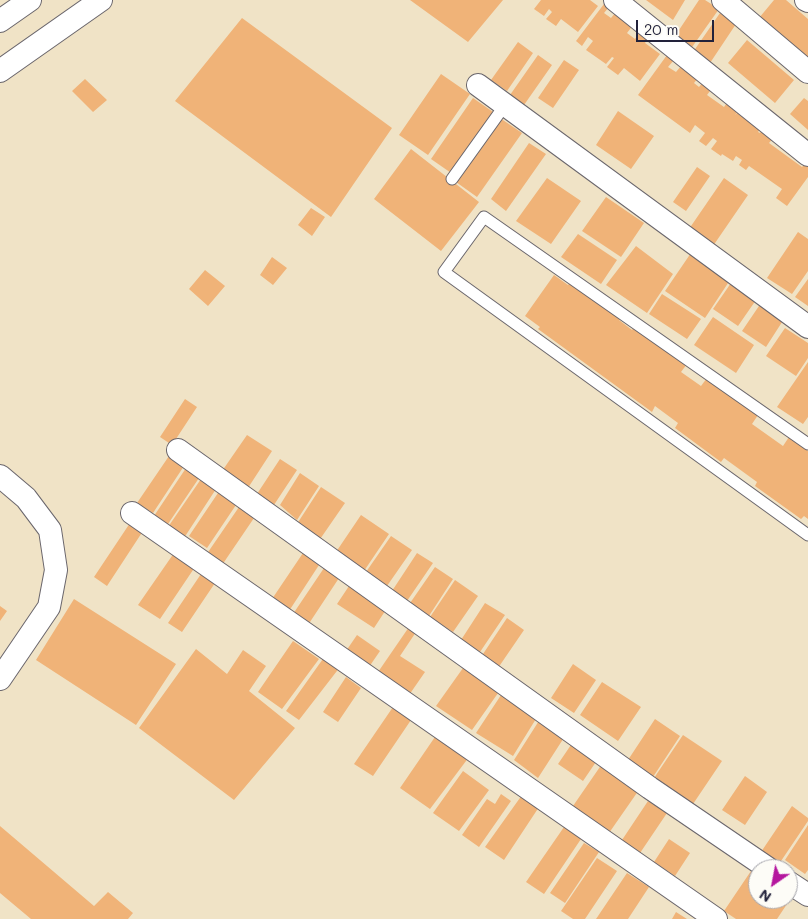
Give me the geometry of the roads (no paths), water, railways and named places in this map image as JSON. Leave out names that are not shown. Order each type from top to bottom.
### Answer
[{"type":"street","points":[[0,21],[30,0]]},
{"type":"street","points":[[0,70],[101,0]]},
{"type":"street","points":[[615,0],[808,155]]},
{"type":"street","points":[[723,0],[808,72]]},
{"type":"street","points":[[478,85],[808,327]]},
{"type":"street","points":[[178,450],[650,788],[754,859]]},
{"type":"street","points":[[0,476],[26,498],[50,530],[56,570],[49,606],[0,679]]},
{"type":"street","points":[[132,514],[716,919]]},
{"type":"lane","points":[[452,179],[505,105]]},
{"type":"lane","points":[[808,444],[484,217],[444,272],[808,535]]}]
